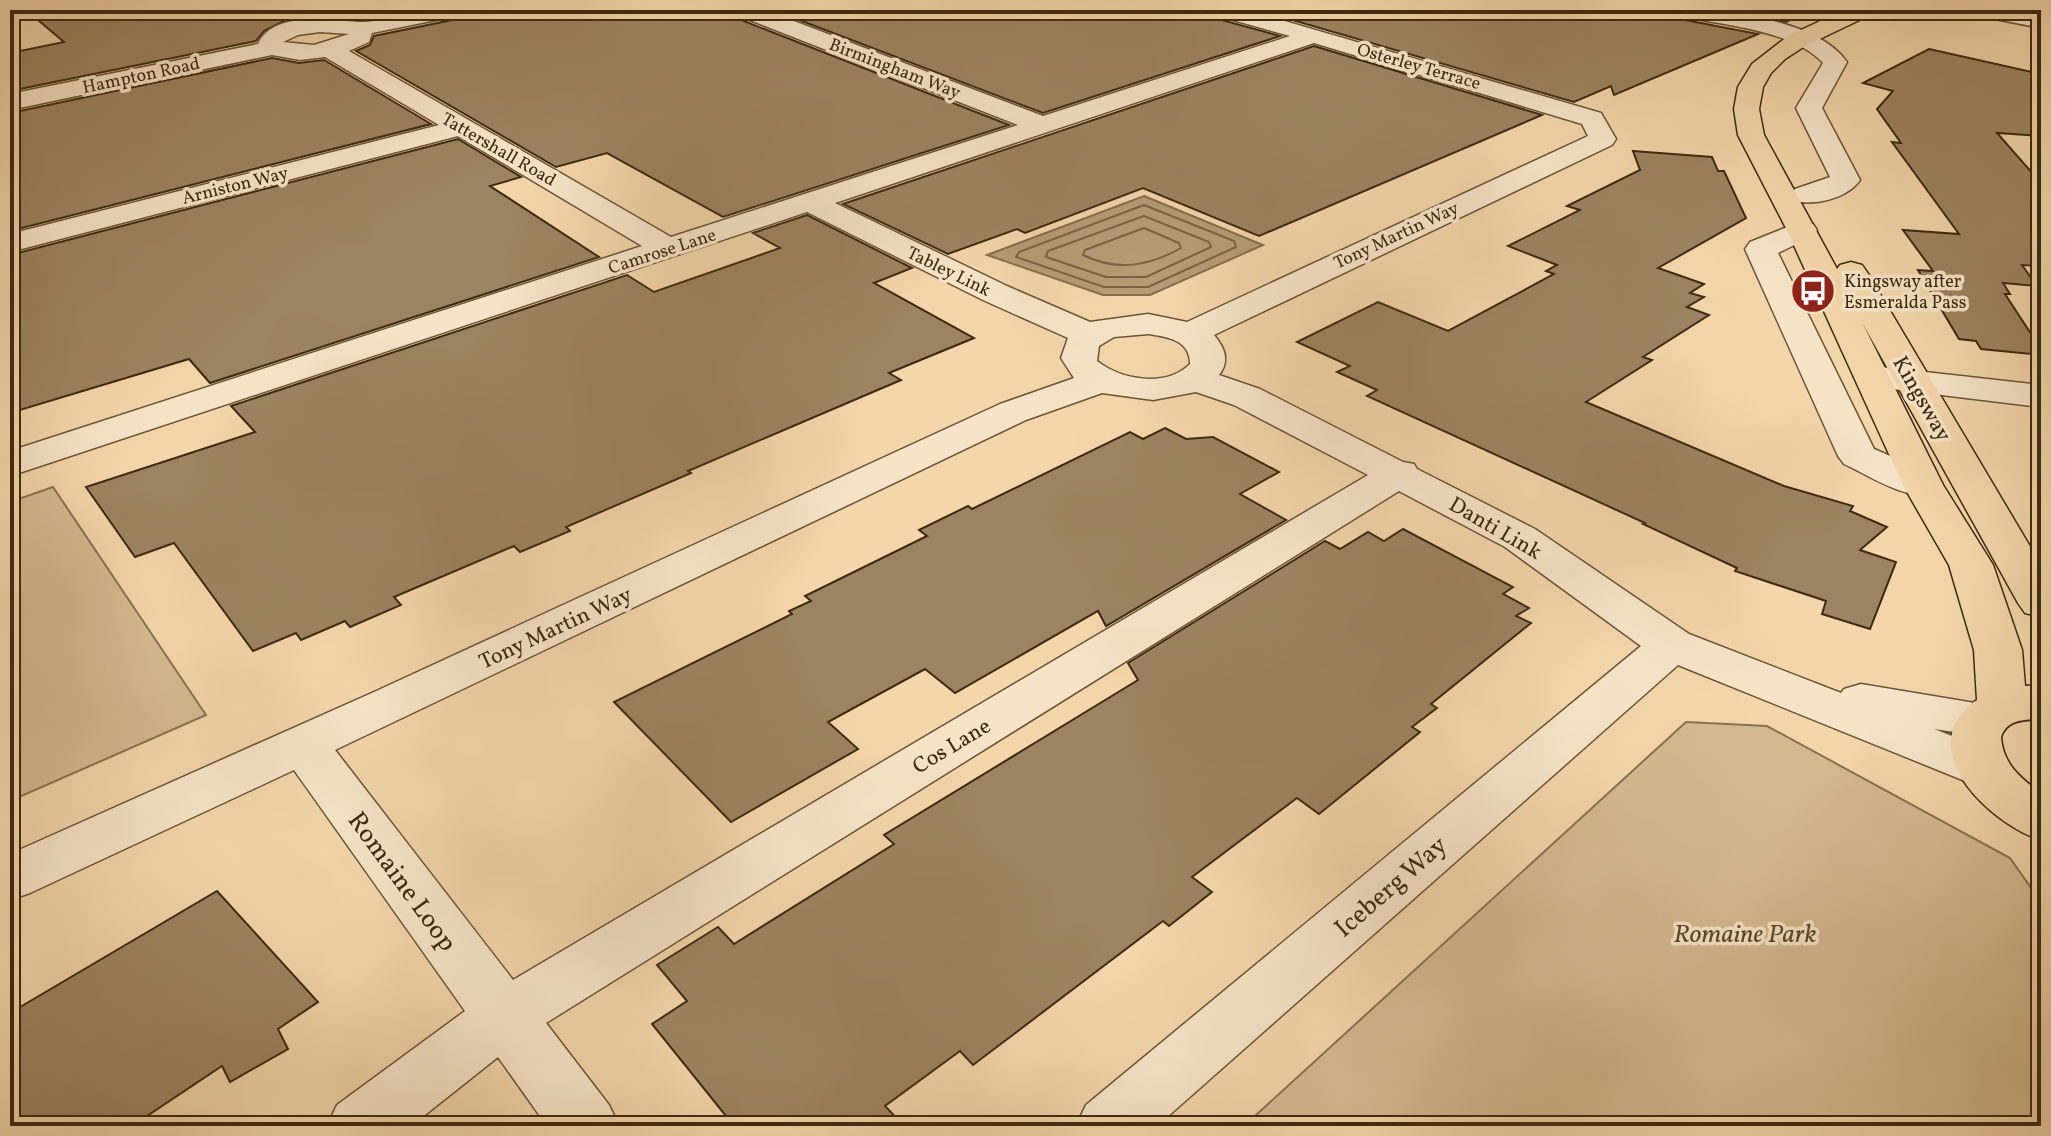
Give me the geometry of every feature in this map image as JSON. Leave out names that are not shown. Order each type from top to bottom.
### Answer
[{"type":"main road","name":"Kingsway","points":[[1873,13],[1774,55],[1752,78],[1745,119],[1802,230],[1923,485],[1971,565],[1998,650],[2002,724]]},
{"type":"main road","name":"Kingsway","points":[[1810,42],[1782,69],[1768,92],[1768,126],[2041,603]]},
{"type":"main road","points":[[2002,724],[1997,786],[2041,820]]},
{"type":"street","points":[[360,29],[361,37],[354,42],[329,49],[295,52],[272,48],[269,43],[295,29],[338,25],[360,29],[453,10]]},
{"type":"street","name":"Birmingham Way","points":[[745,10],[1045,126]]},
{"type":"street","name":"Osterley Terrace","points":[[1223,10],[1543,102],[1592,119],[1603,139]]},
{"type":"street","points":[[1684,10],[1810,42],[1828,50],[1835,62],[1809,108],[1846,180],[1825,191],[1805,195]]},
{"type":"street","points":[[1980,10],[2041,18]]},
{"type":"street","points":[[2022,10],[2041,18]]},
{"type":"street","points":[[272,15],[295,29]]},
{"type":"street","name":"Camrose Lane","points":[[10,464],[1314,36]]},
{"type":"street","name":"Hampton Road","points":[[10,102],[272,48]]},
{"type":"street","name":"Tattershall Road","points":[[329,49],[669,249]]},
{"type":"street","name":"Arniston Way","points":[[10,243],[461,127]]},
{"type":"street","name":"Tony Martin Way","points":[[1190,334],[1603,139]]},
{"type":"street","name":"Tabley Link","points":[[810,202],[995,293],[1090,335]]},
{"type":"street","points":[[1802,230],[1761,249],[1851,442],[1858,456],[1923,485]]},
{"type":"street","points":[[1148,324],[1190,334],[1204,344],[1210,355],[1208,366],[1194,379],[1152,388],[1123,386],[1102,380],[1083,368],[1078,357],[1080,345],[1090,335],[1124,325],[1148,324]]},
{"type":"street","points":[[1872,377],[2041,396]]},
{"type":"street","name":"Danti Link","points":[[1194,379],[1247,397],[1400,473],[1520,538],[1672,645],[1787,690],[2002,724]]},
{"type":"street","name":"Tony Martin Way","points":[[10,878],[303,745],[1013,412],[1102,380]]},
{"type":"street","name":"Cos Lane","points":[[503,1018],[1400,473]]},
{"type":"street","name":"Iceberg Way","points":[[1109,1126],[1672,645]]},
{"type":"street","name":"Romaine Loop","points":[[303,745],[586,1126]]},
{"type":"street","points":[[360,1126],[503,1018]]},
{"type":"green space","points":[[53,487],[206,715],[10,801],[10,502]]},
{"type":"green space","name":"Romaine Park","points":[[1686,722],[1767,726],[2010,858],[2041,902],[2041,1126],[1244,1126]]},
{"type":"water","points":[[1144,196],[1263,245],[1150,295],[1103,295],[987,255]]},
{"type":"building","points":[[26,10],[408,10],[365,19],[317,16],[288,19],[264,31],[256,41],[10,91],[10,53],[64,42]]},
{"type":"building","points":[[467,10],[731,10],[736,18],[1009,125],[723,217],[607,153],[556,167],[356,51],[370,45],[374,36],[462,18]]},
{"type":"building","points":[[773,10],[1209,10],[1214,18],[1280,36],[1043,113]]},
{"type":"building","points":[[1258,10],[1670,10],[1675,18],[1758,34],[1614,95],[1611,86],[1574,102]]},
{"type":"building","points":[[1726,10],[1812,10],[1786,22]]},
{"type":"building","points":[[1314,46],[1542,115],[1259,236],[1143,188],[1025,233],[1017,229],[948,254],[843,204]]},
{"type":"building","points":[[1929,49],[2041,74],[2041,136],[1997,133],[2041,183],[2041,266],[2022,265],[2037,286],[2003,283],[2010,294],[2005,294],[2041,349],[2041,355],[1981,349],[1976,341],[1959,339],[1918,270],[1933,271],[1903,230],[1959,234],[1892,142],[1901,143],[1877,109],[1893,91],[1863,83]]},
{"type":"building","points":[[272,58],[299,63],[324,60],[431,124],[10,231],[10,113]]},
{"type":"building","points":[[458,139],[521,177],[490,186],[599,257],[210,383],[189,359],[10,413],[10,255]]},
{"type":"building","points":[[1633,151],[1712,157],[1718,171],[1724,171],[1746,218],[1658,268],[1704,284],[1690,293],[1704,297],[1687,307],[1709,315],[1643,357],[1652,360],[1586,402],[1784,486],[1853,506],[1850,511],[1887,527],[1860,550],[1896,562],[1870,629],[1822,614],[1826,601],[1735,571],[1737,568],[1645,523],[1367,396],[1377,390],[1337,372],[1350,366],[1297,342],[1378,302],[1448,331],[1554,274],[1546,271],[1557,265],[1508,246],[1580,210],[1567,206],[1640,170]]},
{"type":"building","points":[[807,215],[912,268],[874,283],[974,338],[889,373],[901,380],[566,527],[570,531],[520,552],[514,546],[394,597],[401,605],[350,627],[345,621],[301,640],[296,633],[253,651],[174,543],[135,557],[86,487],[255,432],[231,406],[627,275],[654,292],[780,248],[753,233]]},
{"type":"building","points":[[1165,428],[1186,439],[1213,437],[1279,472],[1240,494],[1286,520],[1106,626],[1098,611],[955,693],[925,669],[828,722],[858,749],[731,822],[614,702],[792,614],[789,611],[811,601],[805,596],[927,536],[919,530],[968,506],[972,509],[1130,432],[1143,439]]},
{"type":"building","points":[[1403,529],[1513,587],[1503,594],[1529,608],[1516,616],[1531,623],[1431,704],[1437,708],[1412,727],[1420,732],[1319,814],[1297,798],[1192,877],[1212,892],[1169,926],[1163,921],[973,1065],[960,1051],[885,1106],[904,1126],[734,1126],[652,1024],[687,1001],[657,965],[718,927],[734,944],[894,844],[884,835],[1138,680],[1128,663],[1325,541],[1340,549],[1368,532],[1384,541]]},
{"type":"building","points":[[217,891],[318,1002],[278,1029],[288,1049],[230,1082],[222,1066],[132,1126],[10,1126],[10,1013]]},
{"type":"place","name":"Kingsway after Esmeralda Pass","points":[[1813,291]]}]
